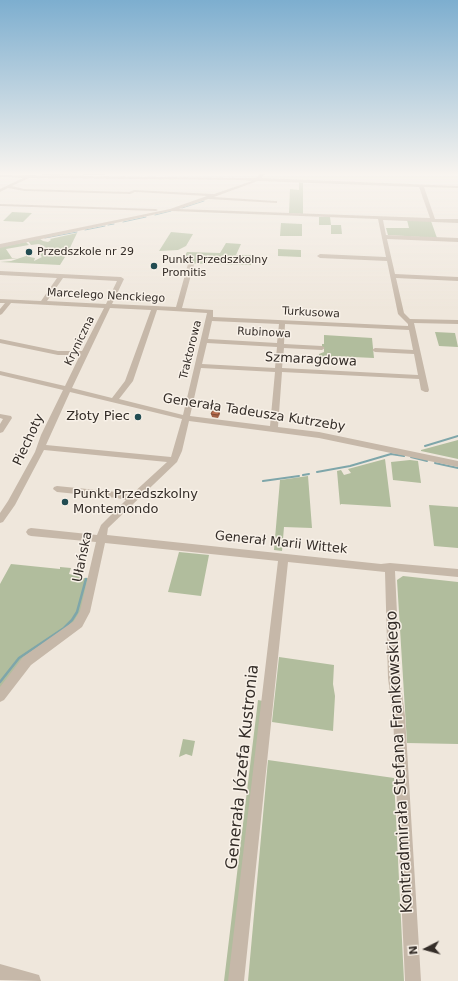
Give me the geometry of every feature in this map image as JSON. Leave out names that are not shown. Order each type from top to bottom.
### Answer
[{"type":"street","points":[[0,246],[133,219]]},
{"type":"street","points":[[380,219],[401,314],[411,324],[426,390]]},
{"type":"street","points":[[401,219],[458,220]]},
{"type":"street","points":[[385,237],[458,240]]},
{"type":"street","points":[[320,256],[389,259]]},
{"type":"street","points":[[179,309],[190,264]]},
{"type":"street","points":[[0,274],[60,276]]},
{"type":"street","points":[[43,303],[60,276]]},
{"type":"street","name":"Kryniczna","points":[[60,276],[121,279],[84,353],[68,390]]},
{"type":"street","points":[[392,276],[458,279]]},
{"type":"street","name":"Marcelego Nenckiego","points":[[0,301],[211,311]]},
{"type":"street","points":[[0,313],[10,301]]},
{"type":"street","points":[[114,401],[129,381],[155,308]]},
{"type":"street","name":"Traktorowa","points":[[186,418],[211,311]]},
{"type":"street","name":"Turkusowa","points":[[210,319],[282,322],[411,324],[458,322]]},
{"type":"street","points":[[274,428],[282,322]]},
{"type":"street","points":[[0,341],[58,352],[84,353]]},
{"type":"street","name":"Rubinowa","points":[[205,341],[322,348]]},
{"type":"street","points":[[375,350],[417,352]]},
{"type":"street","name":"Szmaragdowa","points":[[199,366],[422,377]]},
{"type":"street","name":"Generała Tadeusza Kutrzeby","points":[[0,373],[186,418],[226,424],[274,428],[318,435],[458,464]]},
{"type":"street","name":"Piechoty","points":[[0,520],[12,503],[42,447],[45,435],[68,390]]},
{"type":"street","points":[[0,416],[8,418],[0,430]]},
{"type":"street","name":"Ułańska","points":[[0,696],[27,661],[69,631],[81,618],[85,612],[104,527],[174,460],[178,451],[186,418]]},
{"type":"street","points":[[42,447],[174,460]]},
{"type":"street","points":[[57,489],[117,495],[133,499]]},
{"type":"street","name":"Generał Marii Wittek","points":[[31,532],[381,568],[390,567],[458,573]]},
{"type":"street","name":"Generała Józefa Kustronia","points":[[236,981],[283,557]]},
{"type":"street","name":"Kontradmirała Stefana Frankowskiego","points":[[390,567],[394,671],[399,716],[413,981]]},
{"type":"street","points":[[0,972],[33,981]]},
{"type":"green space","points":[[5,219],[26,219],[23,222],[3,221]]},
{"type":"green space","points":[[319,219],[330,219],[331,225],[319,225]]},
{"type":"green space","points":[[407,220],[431,221],[437,238],[388,235],[386,228],[409,228]]},
{"type":"green space","points":[[281,223],[302,224],[302,236],[280,236]]},
{"type":"green space","points":[[331,225],[341,225],[342,234],[331,234]]},
{"type":"green space","points":[[171,232],[193,234],[186,246],[178,250],[159,251]]},
{"type":"green space","points":[[77,233],[67,254],[62,254],[65,257],[60,265],[0,262],[11,261],[29,255],[30,257],[35,258],[34,261],[42,257],[39,254],[45,252],[42,247],[44,247],[46,251],[45,255],[50,255],[44,246],[39,244],[31,245],[28,241],[40,239],[48,242],[51,240],[50,239]]},
{"type":"green space","points":[[26,242],[29,245],[6,249],[12,258],[18,258],[0,260],[0,247]]},
{"type":"green space","points":[[226,243],[241,244],[236,255],[253,255],[251,265],[180,263],[187,252],[220,253]]},
{"type":"green space","points":[[278,249],[301,250],[301,257],[278,256]]},
{"type":"green space","points":[[435,332],[455,333],[458,347],[439,346]]},
{"type":"green space","points":[[324,335],[372,338],[374,358],[332,356],[330,359],[319,358],[319,354],[324,352],[322,344],[324,344]]},
{"type":"green space","points":[[458,440],[458,459],[421,451],[421,450]]},
{"type":"green space","points":[[385,459],[391,507],[340,505],[337,471],[341,470],[344,475],[351,473],[348,469]]},
{"type":"green space","points":[[410,460],[418,461],[421,483],[393,480],[391,462]]},
{"type":"green space","points":[[308,476],[312,528],[284,527],[282,551],[274,550],[280,480]]},
{"type":"green space","points":[[429,505],[458,507],[458,548],[434,546]]},
{"type":"green space","points":[[179,552],[209,555],[201,596],[168,592]]},
{"type":"green space","points":[[11,564],[60,569],[60,567],[71,568],[69,574],[82,578],[90,578],[81,611],[74,622],[0,689],[0,584]]},
{"type":"green space","points":[[403,576],[458,582],[458,744],[407,743],[397,580]]},
{"type":"green space","points":[[279,657],[334,665],[333,684],[335,696],[333,731],[272,722]]},
{"type":"green space","points":[[258,700],[263,701],[231,981],[224,981]]},
{"type":"green space","points":[[183,739],[195,741],[192,756],[186,754],[179,757]]},
{"type":"green space","points":[[268,760],[394,778],[404,981],[248,981]]},
{"type":"building","points":[[213,410],[220,411],[218,415],[211,414]]},
{"type":"waterway","points":[[123,222],[138,219]]},
{"type":"waterway","points":[[108,225],[114,224]]},
{"type":"waterway","points":[[85,230],[105,226]]},
{"type":"waterway","points":[[45,238],[77,232]]},
{"type":"waterway","points":[[425,446],[458,436]]},
{"type":"waterway","points":[[317,472],[350,466],[391,454],[404,456]]},
{"type":"waterway","points":[[411,457],[427,461]]},
{"type":"waterway","points":[[435,463],[458,468]]},
{"type":"waterway","points":[[303,475],[309,474]]},
{"type":"waterway","points":[[263,481],[299,476]]},
{"type":"waterway","points":[[0,682],[19,658],[64,628],[72,620],[77,612],[86,579]]},
{"type":"place","name":"Przedszkole nr 29","points":[[29,252]]},
{"type":"place","name":"Punkt Przedszkolny Promitis","points":[[154,266]]},
{"type":"place","name":"Złoty Piec","points":[[138,417]]},
{"type":"place","name":"Punkt Przedszkolny Montemondo","points":[[65,502]]}]
